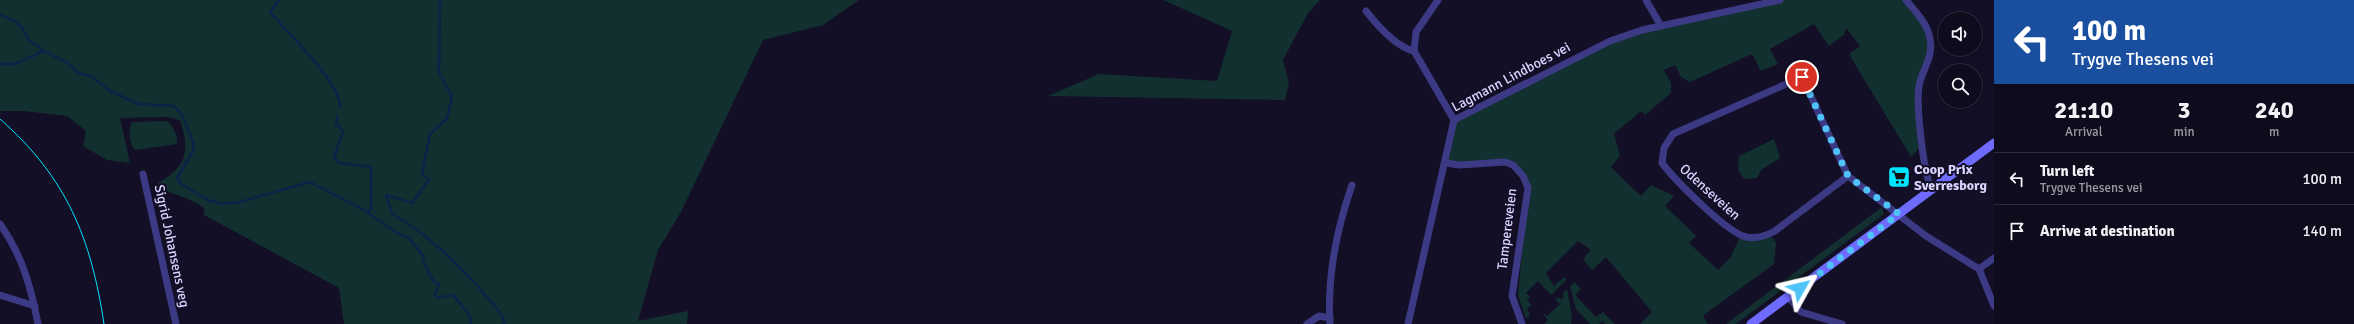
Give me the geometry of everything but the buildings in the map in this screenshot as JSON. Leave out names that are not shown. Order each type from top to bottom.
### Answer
[{"type":"street","points":[[1438,0],[1416,32],[1414,51],[1454,120]]},
{"type":"street","points":[[1646,0],[1661,26]]},
{"type":"street","name":"Lagmann Lindboes vei","points":[[1408,324],[1454,120],[1610,41],[1661,26],[1780,0]]},
{"type":"street","points":[[1906,0],[1928,30],[1931,40],[1928,63],[1919,85],[1918,101],[1924,166],[1928,183],[1932,189]]},
{"type":"street","points":[[1366,11],[1374,22],[1400,45],[1406,49],[1414,51]]},
{"type":"street","name":"Odenseveien","points":[[1802,77],[1848,176],[1775,231],[1764,237],[1753,238],[1731,230],[1671,175],[1662,163],[1664,148],[1673,134],[1802,77]]},
{"type":"street","points":[[1751,324],[1994,143]]},
{"type":"street","name":"Tampereveien","points":[[1445,162],[1460,165],[1505,162],[1514,165],[1523,176],[1528,188],[1512,296],[1519,323]]},
{"type":"street","name":"Sigrid Johansens veg","points":[[143,174],[176,324]]},
{"type":"street","points":[[1848,176],[1926,236],[1979,269],[1994,306]]},
{"type":"street","points":[[1307,324],[1320,316],[1330,321],[1331,272],[1334,246],[1352,185]]},
{"type":"street","points":[[0,224],[10,238],[26,272],[38,324]]},
{"type":"street","points":[[1979,269],[1994,258]]},
{"type":"street","points":[[0,295],[35,306]]},
{"type":"street","points":[[1788,297],[1801,312],[1842,324]]},
{"type":"green space","points":[[0,0],[859,0],[823,25],[763,40],[681,212],[658,250],[638,321],[688,311],[687,324],[344,324],[339,288],[204,215],[204,208],[199,205],[183,197],[160,189],[158,183],[175,171],[184,157],[185,140],[180,120],[167,117],[120,118],[130,163],[107,160],[83,146],[86,131],[67,116],[24,111],[0,111]]},
{"type":"green space","points":[[1163,0],[1320,0],[1308,13],[1283,60],[1289,83],[1285,100],[1048,96],[1099,74],[1217,81],[1232,31]]},
{"type":"green space","points":[[1780,0],[1903,0],[1924,28],[1931,47],[1918,101],[1923,144],[1911,157],[1849,54],[1860,46],[1847,29],[1844,32],[1845,34],[1829,46],[1814,24],[1770,49],[1778,64],[1761,71],[1752,54],[1690,82],[1681,77],[1675,65],[1664,70],[1671,83],[1671,93],[1645,115],[1641,111],[1614,134],[1620,156],[1611,167],[1641,196],[1651,185],[1674,196],[1665,206],[1696,236],[1689,243],[1718,270],[1730,258],[1741,235],[1770,234],[1776,243],[1774,264],[1703,316],[1708,324],[1640,324],[1652,312],[1606,257],[1592,270],[1583,259],[1591,250],[1578,241],[1546,273],[1554,286],[1564,277],[1566,280],[1551,295],[1538,281],[1526,293],[1530,297],[1527,300],[1532,305],[1527,309],[1530,315],[1526,319],[1518,295],[1528,188],[1513,165],[1445,163],[1454,120],[1610,41]]},
{"type":"green space","points":[[167,121],[175,131],[177,144],[135,150],[131,144],[130,136],[132,122]]},
{"type":"green space","points":[[1774,139],[1780,158],[1761,170],[1757,178],[1744,179],[1738,170],[1739,156]]},
{"type":"green space","points":[[1882,207],[1884,214],[1736,324],[1726,324]]},
{"type":"green space","points":[[1575,282],[1581,289],[1575,295],[1596,317],[1603,312],[1615,324],[1605,324],[1602,321],[1599,324],[1590,324],[1576,309],[1570,286]]},
{"type":"green space","points":[[1567,289],[1572,316],[1571,324],[1544,324],[1548,320],[1542,313],[1547,316],[1560,304],[1556,300],[1558,297],[1561,300],[1564,297],[1562,294]]},
{"type":"waterway","points":[[279,0],[270,12],[312,58],[333,86],[339,98],[340,108]]},
{"type":"waterway","points":[[440,0],[439,72],[452,97],[447,118],[430,134],[422,174],[429,180],[412,203],[386,195],[392,214],[429,239],[450,258],[498,309],[505,322],[503,324]]},
{"type":"waterway","points":[[0,15],[15,21],[21,27],[29,40],[46,52],[68,63],[78,73],[91,76],[110,91],[139,104],[174,106],[181,113],[194,144],[193,151],[177,178],[181,184],[208,200],[222,204],[240,202],[310,182],[364,210],[397,233],[409,238],[423,256],[423,261],[434,282],[439,284],[435,296],[437,298],[453,295],[470,316],[471,324]]},
{"type":"waterway","points":[[0,64],[15,64],[44,51]]},
{"type":"waterway","points":[[338,115],[336,123],[343,132],[334,157],[340,163],[371,167],[371,208],[368,213]]},
{"type":"tram line","points":[[0,119],[23,141],[43,164],[59,187],[72,211],[92,264],[104,324]]},
{"type":"place","name":"Coop Prix Sverresborg","points":[[1899,177]]},
{"type":"route","points":[[1800,288],[1899,214],[1848,176],[1802,77]]}]
